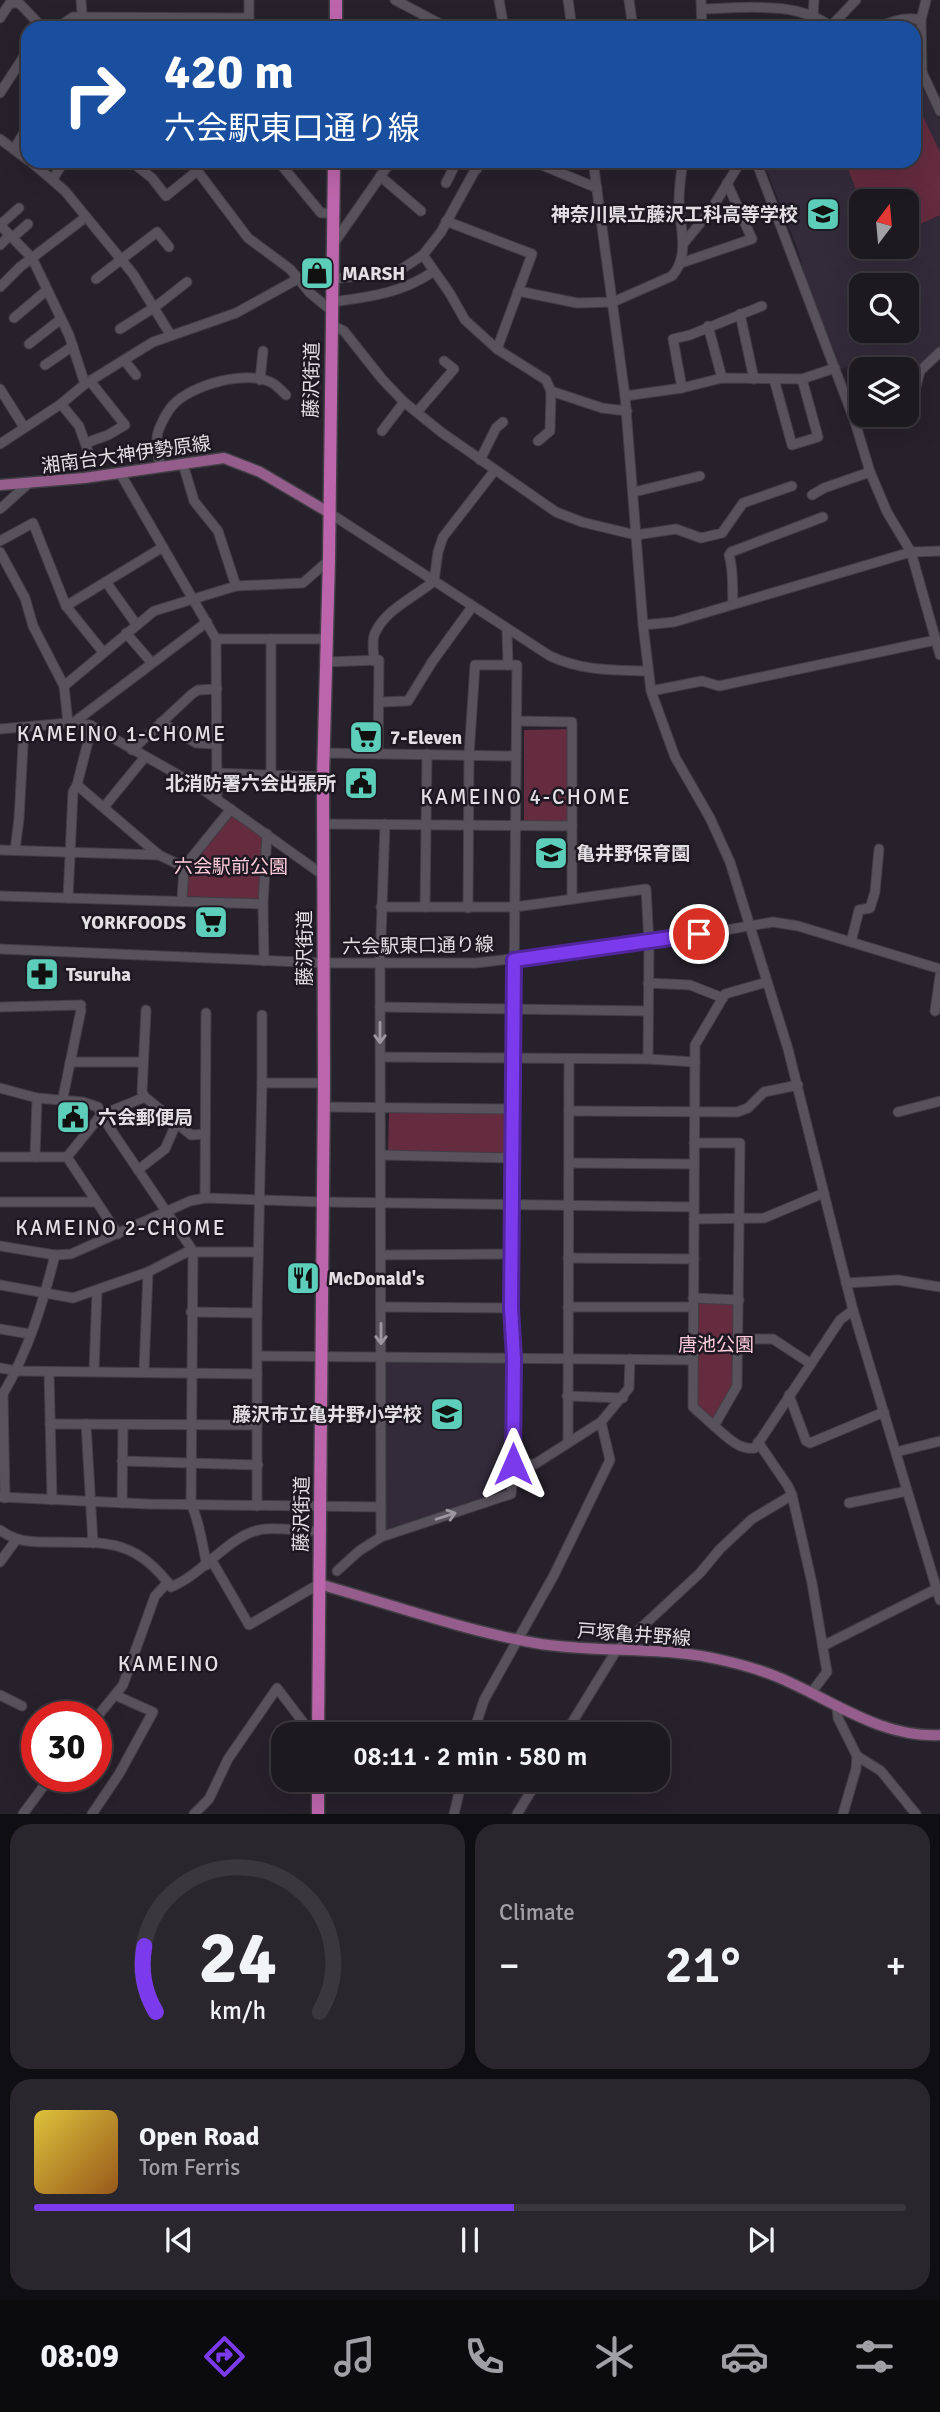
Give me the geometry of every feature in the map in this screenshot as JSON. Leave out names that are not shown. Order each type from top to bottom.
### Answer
[{"type":"highway","points":[[336,0],[336,21]]},
{"type":"highway","name":"藤沢街道","points":[[318,1722],[324,1083],[323,777],[329,560],[334,168]]},
{"type":"highway","points":[[318,1792],[318,1814]]},
{"type":"main road","name":"湘南台大神伊勢原線","points":[[0,485],[120,473],[217,458],[260,472],[328,512]]},
{"type":"main road","name":"戸塚亀井野線","points":[[319,1584],[492,1634],[536,1643],[616,1651],[666,1652],[724,1660],[765,1672],[837,1708],[898,1731],[940,1735]]},
{"type":"street","points":[[81,0],[81,21]]},
{"type":"street","points":[[249,0],[249,21]]},
{"type":"street","points":[[395,0],[409,4],[426,21]]},
{"type":"street","points":[[499,0],[503,21]]},
{"type":"street","points":[[568,0],[571,21]]},
{"type":"street","points":[[629,0],[632,21]]},
{"type":"street","points":[[813,16],[814,0]]},
{"type":"street","points":[[837,21],[856,0]]},
{"type":"street","points":[[926,0],[921,20],[922,72],[940,111]]},
{"type":"street","points":[[0,18],[10,3],[19,3],[36,21]]},
{"type":"street","points":[[702,4],[780,8],[813,16],[822,21]]},
{"type":"street","points":[[68,21],[81,17],[143,21]]},
{"type":"street","points":[[893,21],[921,20]]},
{"type":"street","points":[[0,93],[21,61]]},
{"type":"street","points":[[14,149],[21,138]]},
{"type":"street","points":[[0,139],[21,154]]},
{"type":"street","points":[[39,168],[53,179],[144,289],[170,334]]},
{"type":"street","points":[[53,179],[60,168]]},
{"type":"street","points":[[140,168],[166,196],[197,171]]},
{"type":"street","points":[[195,168],[248,238],[290,269],[310,293],[332,306],[401,290],[434,271]]},
{"type":"street","points":[[284,168],[321,213],[333,213]]},
{"type":"street","points":[[0,444],[61,404],[87,382],[170,334],[236,313],[299,279],[332,251],[386,168]]},
{"type":"street","points":[[446,183],[454,168]]},
{"type":"street","points":[[331,279],[397,272],[423,256],[436,240],[477,168]]},
{"type":"street","points":[[549,168],[597,188]]},
{"type":"street","points":[[594,168],[625,396],[643,625],[652,691],[675,757],[730,862],[798,1085],[853,1310],[940,1600]]},
{"type":"street","points":[[518,291],[577,303],[613,302],[673,276],[681,263],[683,244],[678,198],[682,168]]},
{"type":"street","points":[[683,244],[711,210],[737,168]]},
{"type":"street","points":[[759,168],[849,406]]},
{"type":"street","points":[[380,176],[421,211]]},
{"type":"street","points":[[681,263],[751,239],[727,183]]},
{"type":"street","points":[[19,208],[0,225],[32,258],[61,318],[87,382],[125,425],[86,443]]},
{"type":"street","points":[[0,287],[32,258],[86,218]]},
{"type":"street","points":[[446,221],[531,254],[497,349]]},
{"type":"street","points":[[0,245],[28,224]]},
{"type":"street","points":[[96,279],[156,232],[169,247]]},
{"type":"street","points":[[423,256],[465,320],[497,349],[546,380],[551,391],[550,431],[538,441]]},
{"type":"street","points":[[120,330],[187,282]]},
{"type":"street","points":[[14,318],[47,290]]},
{"type":"street","points":[[682,388],[673,339],[690,335],[762,306]]},
{"type":"street","points":[[740,314],[754,379]]},
{"type":"street","points":[[29,344],[61,318]]},
{"type":"street","points":[[331,325],[344,331],[382,379],[416,412],[556,512],[582,522],[636,535],[676,529],[701,538],[722,533],[743,503],[792,486]]},
{"type":"street","points":[[708,326],[722,378]]},
{"type":"street","points":[[45,365],[73,346]]},
{"type":"street","points":[[260,380],[263,351]]},
{"type":"street","points":[[919,375],[940,352]]},
{"type":"street","points":[[124,360],[136,375]]},
{"type":"street","points":[[416,412],[454,369],[444,361]]},
{"type":"street","points":[[625,396],[682,388],[722,378],[802,380],[835,368]]},
{"type":"street","points":[[774,379],[792,445],[818,437],[802,380]]},
{"type":"street","points":[[160,467],[157,435],[165,416],[177,401],[223,380],[260,380],[274,384],[286,395]]},
{"type":"street","points":[[0,389],[24,426]]},
{"type":"street","points":[[551,391],[602,408],[626,411]]},
{"type":"street","points":[[382,431],[404,402]]},
{"type":"street","points":[[61,404],[79,426],[89,454]]},
{"type":"street","points":[[481,460],[496,428],[503,422]]},
{"type":"street","points":[[856,427],[870,472],[887,512],[911,552],[940,655]]},
{"type":"street","points":[[183,464],[194,501],[218,531],[236,586]]},
{"type":"street","points":[[374,661],[373,640],[383,622],[393,611],[434,581],[443,537],[495,470]]},
{"type":"street","points":[[811,495],[870,472]]},
{"type":"street","points":[[120,473],[216,639],[217,799]]},
{"type":"street","points":[[634,492],[700,476]]},
{"type":"street","points":[[0,509],[28,484]]},
{"type":"street","points":[[328,512],[550,656],[573,666],[648,671]]},
{"type":"street","points":[[733,604],[733,570],[729,555],[731,552],[823,517]]},
{"type":"street","points":[[0,541],[33,523],[66,606],[103,652]]},
{"type":"street","points":[[66,606],[163,547]]},
{"type":"street","points":[[643,625],[674,622],[911,552],[940,551]]},
{"type":"street","points":[[0,552],[26,598],[33,626],[64,686],[70,723]]},
{"type":"street","points":[[64,686],[154,611],[236,586],[303,583],[329,560]]},
{"type":"street","points":[[106,582],[136,624]]},
{"type":"street","points":[[379,702],[408,701],[432,662],[472,607]]},
{"type":"street","points":[[70,723],[207,622]]},
{"type":"street","points":[[507,630],[509,665]]},
{"type":"street","points":[[126,633],[152,663]]},
{"type":"street","points":[[216,639],[325,639]]},
{"type":"street","points":[[271,639],[271,774]]},
{"type":"street","points":[[652,691],[702,681],[719,686],[936,640]]},
{"type":"street","points":[[326,662],[379,660],[378,754]]},
{"type":"street","points":[[337,1571],[359,1551],[381,1537],[511,1494],[517,664],[475,665],[469,755],[468,908]]},
{"type":"street","points":[[132,750],[192,694],[198,690],[216,689]]},
{"type":"street","points":[[517,720],[572,722],[572,900]]},
{"type":"street","points":[[161,722],[196,743],[216,744]]},
{"type":"street","points":[[0,729],[70,723],[92,726],[217,799],[323,875]]},
{"type":"street","points":[[68,898],[71,806],[92,726]]},
{"type":"street","points":[[15,849],[24,728]]},
{"type":"street","points":[[324,753],[516,755]]},
{"type":"street","points":[[425,907],[427,754]]},
{"type":"street","points":[[104,807],[145,757]]},
{"type":"street","points":[[216,773],[323,777]]},
{"type":"street","points":[[76,785],[159,855],[184,867]]},
{"type":"street","points":[[182,900],[184,867],[231,809]]},
{"type":"street","points":[[323,824],[572,826]]},
{"type":"street","points":[[381,1537],[380,964],[385,824]]},
{"type":"street","points":[[264,961],[263,904],[267,834]]},
{"type":"street","points":[[851,942],[859,910],[870,908],[873,900],[879,849]]},
{"type":"street","points":[[0,850],[159,855]]},
{"type":"street","points":[[381,907],[515,907],[646,889],[649,943],[648,1059]]},
{"type":"street","points":[[0,896],[263,904]]},
{"type":"street","name":"六会駅東口通り線","points":[[0,949],[324,963],[476,963],[649,943],[774,922],[798,926],[940,970]]},
{"type":"street","points":[[935,1012],[940,976]]},
{"type":"street","points":[[767,982],[725,994],[695,1045],[693,1407],[739,1446],[755,1448],[840,1320],[853,1310]]},
{"type":"street","points":[[649,984],[690,985],[723,998]]},
{"type":"street","points":[[0,1007],[81,1008],[62,1102]]},
{"type":"street","points":[[380,1007],[648,1011]]},
{"type":"street","points":[[146,1010],[142,1091],[145,1097],[191,1135],[204,1134]]},
{"type":"street","points":[[205,1198],[206,1013]]},
{"type":"street","points":[[257,1506],[262,1015]]},
{"type":"street","points":[[380,1057],[648,1059],[695,1062]]},
{"type":"street","points":[[568,1443],[569,1059]]},
{"type":"street","points":[[70,1062],[142,1062]]},
{"type":"street","points":[[262,1083],[324,1083]]},
{"type":"street","points":[[569,1111],[743,1111],[764,1092],[798,1085]]},
{"type":"street","points":[[0,1088],[37,1098],[83,1102],[99,1107],[101,1115],[193,1251],[191,1504],[198,1517],[198,1528],[210,1563],[250,1625],[319,1584]]},
{"type":"street","points":[[67,1157],[101,1115],[145,1097]]},
{"type":"street","points":[[35,1157],[37,1098]]},
{"type":"street","points":[[898,1112],[940,1101]]},
{"type":"street","points":[[323,1107],[513,1109]]},
{"type":"street","points":[[138,1170],[165,1149],[176,1124]]},
{"type":"street","points":[[694,1143],[740,1143],[737,1386],[714,1426]]},
{"type":"street","points":[[381,1155],[513,1157]]},
{"type":"street","points":[[0,1157],[67,1157]]},
{"type":"street","points":[[67,1157],[118,1234]]},
{"type":"street","points":[[569,1163],[694,1164]]},
{"type":"street","points":[[694,1219],[764,1219],[824,1193]]},
{"type":"street","points":[[0,1246],[55,1255],[71,1254],[190,1201],[205,1198],[694,1207]]},
{"type":"street","points":[[0,1202],[96,1202]]},
{"type":"street","points":[[0,1285],[73,1298],[148,1272],[193,1251],[258,1252]]},
{"type":"street","points":[[381,1255],[512,1254]]},
{"type":"street","points":[[55,1255],[45,1294],[17,1371],[2,1394],[2,1498],[122,1503],[381,1507]]},
{"type":"street","points":[[568,1258],[694,1259]]},
{"type":"street","points":[[144,1371],[148,1272]]},
{"type":"street","points":[[846,1283],[898,1280],[940,1287]]},
{"type":"street","points":[[94,1371],[97,1291]]},
{"type":"street","points":[[568,1307],[739,1300]]},
{"type":"street","points":[[381,1307],[511,1308]]},
{"type":"street","points":[[191,1312],[257,1313]]},
{"type":"street","points":[[0,1329],[30,1334]]},
{"type":"street","points":[[738,1339],[773,1339],[811,1364]]},
{"type":"street","points":[[258,1356],[693,1360]]},
{"type":"street","points":[[513,1464],[535,1464],[601,1422],[629,1388],[630,1359]]},
{"type":"street","points":[[0,1368],[17,1371],[257,1374]]},
{"type":"street","points":[[49,1371],[52,1500]]},
{"type":"street","points":[[789,1395],[806,1441],[810,1443],[884,1412]]},
{"type":"street","points":[[567,1396],[623,1398]]},
{"type":"street","points":[[477,1722],[484,1700],[554,1574],[611,1460],[601,1422]]},
{"type":"street","points":[[50,1424],[257,1425]]},
{"type":"street","points":[[86,1424],[93,1543]]},
{"type":"street","points":[[122,1503],[123,1425]]},
{"type":"street","points":[[896,1452],[940,1441]]},
{"type":"street","points":[[758,1442],[792,1495],[812,1583],[827,1672],[811,1693]]},
{"type":"street","points":[[122,1461],[258,1465]]},
{"type":"street","points":[[849,1503],[907,1491]]},
{"type":"street","points":[[572,1722],[616,1651],[700,1573],[720,1549],[752,1519],[792,1495]]},
{"type":"street","points":[[0,1530],[16,1540],[116,1544],[145,1558],[171,1587],[210,1563],[246,1534],[260,1530],[320,1531]]},
{"type":"street","points":[[0,1562],[16,1540]]},
{"type":"street","points":[[110,1701],[127,1675],[136,1642],[155,1596],[168,1582]]},
{"type":"street","points":[[823,1646],[936,1589]]},
{"type":"street","points":[[194,1814],[209,1799],[228,1759],[277,1688],[303,1722]]},
{"type":"street","points":[[0,1695],[21,1706]]},
{"type":"street","points":[[92,1814],[119,1774],[153,1712],[115,1695]]},
{"type":"street","points":[[837,1708],[838,1718],[857,1756],[843,1814]]},
{"type":"street","points":[[857,1756],[881,1771],[916,1814]]},
{"type":"street","points":[[23,1814],[39,1792]]},
{"type":"street","points":[[454,1814],[459,1792]]},
{"type":"street","points":[[517,1814],[531,1792]]},
{"type":"shaded area","name":"神奈川県立藤沢工科高等学校","points":[[921,86],[940,119],[940,348],[919,366],[919,357],[849,357],[849,366],[841,369],[805,277],[798,250],[766,168],[921,168]]},
{"type":"shaded area","name":"藤沢市立亀井野小学校","points":[[388,1361],[508,1362],[509,1491],[387,1533],[384,1530],[385,1365]]},
{"type":"green space","points":[[921,113],[940,152],[940,215],[919,225],[919,189],[856,189],[848,168],[921,168]]},
{"type":"green space","points":[[571,729],[571,825],[524,824],[524,730]]},
{"type":"green space","name":"六会駅前公園","points":[[232,814],[263,836],[262,901],[186,896],[188,868]]},
{"type":"green space","points":[[389,1112],[512,1113],[512,1153],[388,1152]]},
{"type":"green space","name":"唐池公園","points":[[696,1301],[736,1302],[734,1386],[714,1421],[696,1406]]},
{"type":"place","name":"神奈川県立藤沢工科高等学校","points":[[823,214]]},
{"type":"place","name":"MARSH","points":[[317,273]]},
{"type":"place","name":"7-Eleven","points":[[366,737]]},
{"type":"place","name":"北消防署六会出張所","points":[[361,783]]},
{"type":"place","name":"亀井野保育園","points":[[551,853]]},
{"type":"place","name":"YORKFOODS","points":[[211,922]]},
{"type":"place","name":"Tsuruha","points":[[42,974]]},
{"type":"place","name":"六会郵便局","points":[[73,1117]]},
{"type":"place","name":"McDonald's","points":[[303,1278]]},
{"type":"place","name":"藤沢市立亀井野小学校","points":[[447,1414]]},
{"type":"district","name":"KAMEINO 1-CHOME","points":[[122,734]]},
{"type":"district","name":"KAMEINO 4-CHOME","points":[[526,797]]},
{"type":"district","name":"KAMEINO 2-CHOME","points":[[121,1228]]},
{"type":"district","name":"KAMEINO","points":[[169,1664]]},
{"type":"route","points":[[513,1464],[514,1359],[511,1308],[514,960],[699,934]]}]
